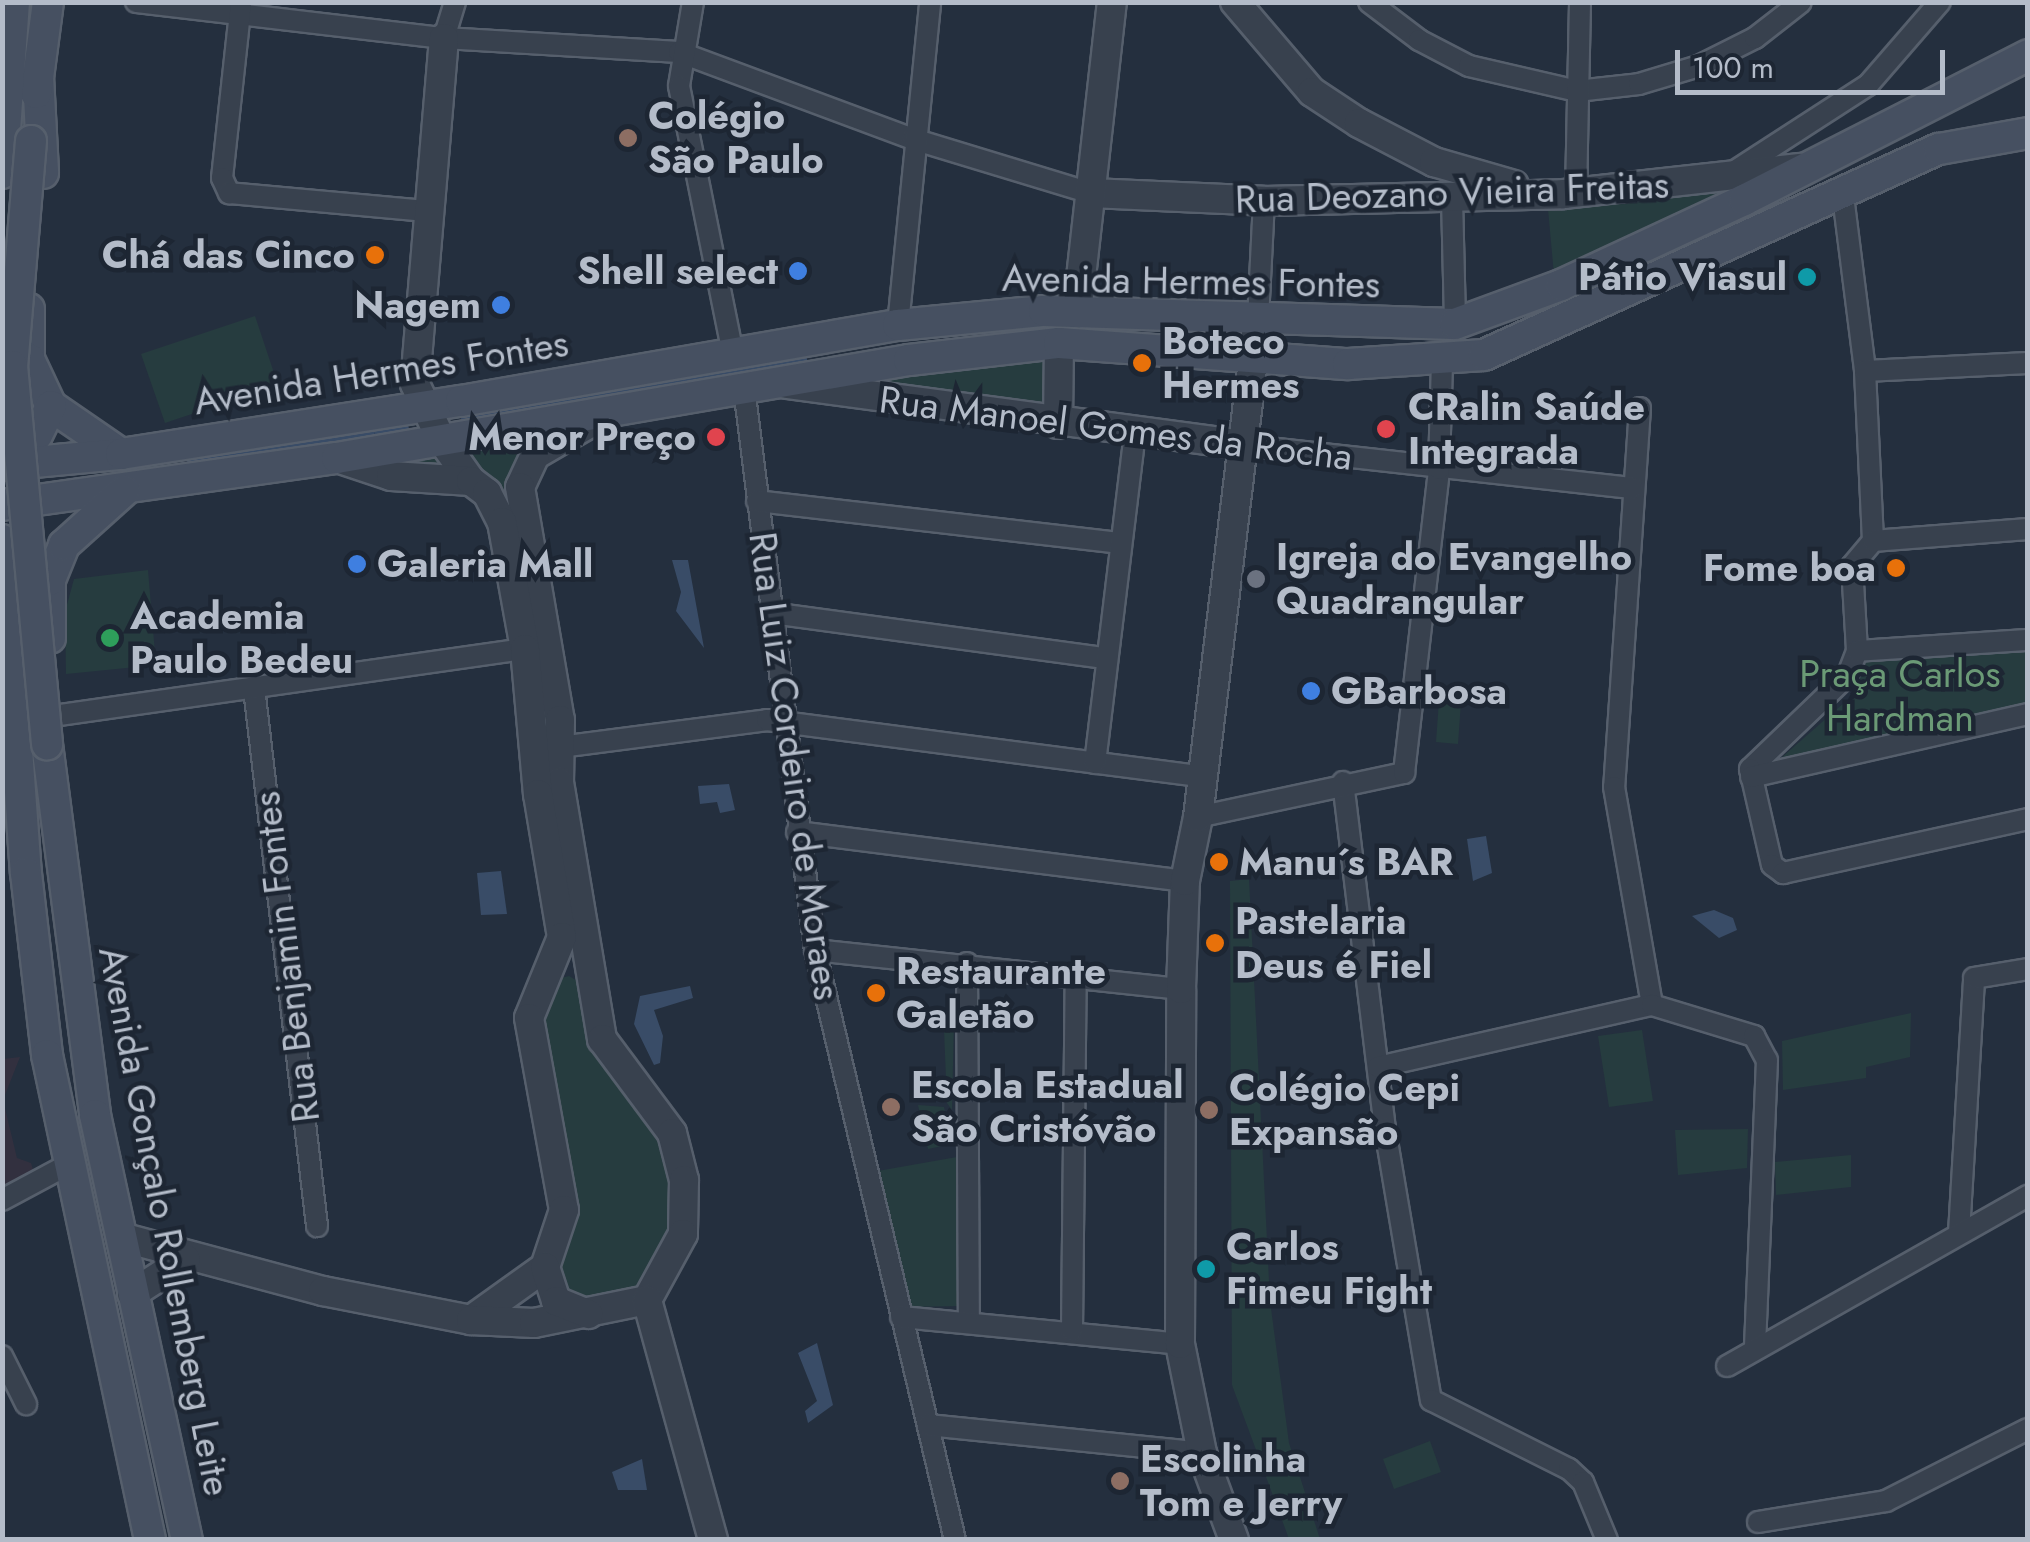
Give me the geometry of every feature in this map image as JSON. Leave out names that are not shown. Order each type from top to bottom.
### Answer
[{"type":"main road","points":[[2,173],[10,127],[14,2]]},
{"type":"main road","points":[[48,2],[38,76],[44,156],[27,336],[36,379],[52,406],[120,454]]},
{"type":"main road","name":"Avenida Hermes Fontes","points":[[2,465],[120,454],[898,325],[1077,312],[1455,324],[1561,285],[1811,166],[2028,55]]},
{"type":"main road","points":[[10,127],[38,76]]},
{"type":"main road","name":"Avenida Gonçalo Rollemberg Leite","points":[[10,127],[12,366],[31,734],[26,873],[47,1056],[150,1540]]},
{"type":"main road","name":"Avenida Hermes Fontes","points":[[2,505],[124,491],[744,388],[1059,343],[1253,358],[1442,362],[1530,339],[1939,149],[2028,134]]},
{"type":"main road","points":[[2,446],[37,435],[52,406]]},
{"type":"main road","points":[[31,734],[48,603],[64,545],[124,491]]},
{"type":"main road","points":[[2,524],[44,528],[64,545]]},
{"type":"main road","points":[[2,540],[31,734]]},
{"type":"main road","name":"Avenida Gonçalo Rollemberg Leite","points":[[31,734],[57,826],[92,1096],[187,1540]]},
{"type":"street","points":[[136,2],[241,8],[444,38],[680,52],[912,139],[1091,192]]},
{"type":"street","points":[[454,2],[444,38],[414,384],[440,439],[496,507],[520,561],[560,747],[559,782],[590,985],[609,1054],[664,1119],[680,1153],[682,1234],[647,1300],[713,1540]]},
{"type":"street","points":[[692,2],[680,52],[682,113],[733,354]]},
{"type":"street","points":[[898,325],[912,139],[930,2]]},
{"type":"street","points":[[1077,312],[1112,2]]},
{"type":"street","points":[[1234,2],[1312,92],[1359,123],[1484,179],[1570,194],[1580,2]]},
{"type":"street","points":[[1369,2],[1419,40],[1469,66],[1576,91],[1639,84],[1699,66],[1755,38],[1801,2]]},
{"type":"street","points":[[1723,178],[1868,85],[1940,2]]},
{"type":"street","points":[[241,8],[222,178],[228,193],[427,211]]},
{"type":"street","name":"Rua Deozano Vieira Freitas","points":[[1091,192],[1264,201],[1570,194],[1811,166]]},
{"type":"street","points":[[1843,196],[1865,372],[1873,541],[1852,566],[1857,650],[1839,690],[1755,762],[1751,777],[1772,865],[1783,873],[2028,819]]},
{"type":"street","points":[[1452,198],[1455,324]]},
{"type":"street","points":[[1234,1540],[1202,1454],[1180,1344],[1181,989],[1185,882],[1198,817],[1258,318],[1264,201]]},
{"type":"street","points":[[1058,424],[1059,343]]},
{"type":"street","points":[[1198,817],[1343,782],[1390,780],[1408,764],[1439,469],[1442,362]]},
{"type":"street","points":[[1865,372],[2028,363]]},
{"type":"street","name":"Rua Manoel Gomes da Rocha","points":[[778,383],[1136,434],[1633,488]]},
{"type":"street","name":"Rua Luiz Cordeiro de Moraes","points":[[744,388],[797,832],[815,950],[955,1538]]},
{"type":"street","points":[[1640,408],[1614,787],[1652,1005]]},
{"type":"street","points":[[471,1320],[544,1267],[564,1210],[530,1018],[562,937],[538,794],[524,649],[520,561],[525,465],[614,410]]},
{"type":"street","points":[[1095,763],[1118,543],[1136,434]]},
{"type":"street","points":[[337,458],[391,476],[471,481]]},
{"type":"street","points":[[758,501],[1118,543]]},
{"type":"street","points":[[1873,541],[2028,529]]},
{"type":"street","points":[[772,613],[1106,658]]},
{"type":"street","points":[[1857,650],[2028,640]]},
{"type":"street","points":[[31,734],[254,688],[524,649]]},
{"type":"street","name":"Rua Benjamin Fontes","points":[[254,688],[317,1226]]},
{"type":"street","points":[[1751,777],[2028,714]]},
{"type":"street","points":[[560,747],[786,720],[1200,776]]},
{"type":"street","points":[[1343,782],[1378,1067],[1431,1400],[1569,1469],[1583,1482],[1606,1540]]},
{"type":"street","points":[[797,832],[1185,882]]},
{"type":"street","points":[[815,950],[967,963],[1181,989]]},
{"type":"street","points":[[967,963],[969,1319]]},
{"type":"street","points":[[1959,1233],[1974,978],[2028,969]]},
{"type":"street","points":[[542,981],[565,973],[590,985]]},
{"type":"street","points":[[1072,1331],[1076,977]]},
{"type":"street","points":[[1378,1067],[1652,1005],[1754,1036],[1764,1045],[1755,1349]]},
{"type":"street","points":[[2,1200],[69,1164]]},
{"type":"street","points":[[1727,1366],[2028,1196]]},
{"type":"street","points":[[120,1237],[186,1258],[471,1320],[514,1324],[589,1314],[647,1300]]},
{"type":"street","points":[[132,1294],[186,1258]]},
{"type":"street","points":[[544,1267],[556,1301],[589,1314]]},
{"type":"street","points":[[900,1317],[969,1319],[1180,1344]]},
{"type":"street","points":[[2,1356],[26,1404]]},
{"type":"street","points":[[928,1425],[1202,1454]]},
{"type":"street","points":[[1758,1522],[1886,1500],[2027,1429]]},
{"type":"street","points":[[955,1538],[977,1540]]},
{"type":"shaded area","points":[[20,1057],[3,1100],[3,1059]]},
{"type":"shaded area","points":[[3,1100],[17,1158],[31,1163],[35,1176],[3,1192]]},
{"type":"green space","points":[[1733,190],[1554,275],[1548,209]]},
{"type":"green space","points":[[255,316],[278,385],[165,423],[141,354]]},
{"type":"green space","points":[[1048,361],[1046,409],[836,382]]},
{"type":"green space","points":[[555,431],[512,514],[499,503],[383,460]]},
{"type":"green space","name":"Academia Paulo Bedeu","points":[[148,570],[156,665],[66,674],[65,612],[74,579]]},
{"type":"green space","name":"Praça Carlos Hardman","points":[[2027,643],[2027,713],[1764,773],[1853,695],[1869,654]]},
{"type":"green space","points":[[1440,687],[1462,688],[1458,744],[1436,742]]},
{"type":"green space","points":[[1249,879],[1270,1301],[1289,1443],[1320,1539],[1289,1539],[1232,1385],[1230,881]]},
{"type":"green space","points":[[569,976],[579,982],[661,1128],[677,1185],[678,1242],[641,1289],[592,1306],[558,1291],[555,1274],[572,1232],[573,1178],[537,1008],[554,980]]},
{"type":"green space","points":[[1911,1013],[1910,1057],[1866,1067],[1866,1078],[1783,1090],[1782,1041]]},
{"type":"green space","points":[[946,1015],[954,1020],[952,1110],[947,1103],[944,1030],[934,1019]]},
{"type":"green space","points":[[1642,1030],[1653,1101],[1609,1107],[1598,1036]]},
{"type":"green space","points":[[918,1105],[944,1107],[952,1144],[928,1149]]},
{"type":"green space","points":[[1748,1129],[1747,1168],[1678,1175],[1675,1130]]},
{"type":"green space","points":[[1851,1155],[1851,1187],[1776,1195],[1775,1162]]},
{"type":"green space","points":[[957,1157],[962,1306],[904,1307],[872,1172]]},
{"type":"green space","points":[[1430,1441],[1441,1472],[1394,1489],[1383,1459]]},
{"type":"water","points":[[672,560],[688,560],[704,648],[676,611],[681,592]]},
{"type":"water","points":[[729,784],[735,810],[720,813],[717,802],[700,804],[698,786]]},
{"type":"water","points":[[1486,836],[1492,873],[1473,881],[1467,839]]},
{"type":"water","points":[[501,871],[507,914],[481,915],[477,873]]},
{"type":"water","points":[[1714,910],[1733,918],[1737,930],[1719,938],[1692,916]]},
{"type":"water","points":[[690,986],[693,998],[654,1010],[663,1036],[660,1063],[654,1065],[634,1024],[640,996]]},
{"type":"water","points":[[817,1343],[833,1405],[808,1423],[805,1411],[817,1401],[798,1353]]},
{"type":"water","points":[[642,1459],[647,1490],[618,1490],[612,1472]]},
{"type":"waterway","points":[[471,417],[797,360]]},
{"type":"waterway","points":[[384,431],[399,429]]},
{"type":"waterway","points":[[197,463],[365,434]]},
{"type":"place","name":"Colégio São Paulo","points":[[628,138]]},
{"type":"place","name":"Chá das Cinco","points":[[375,255]]},
{"type":"place","name":"Shell select","points":[[798,271]]},
{"type":"place","name":"Pátio Viasul","points":[[1807,277]]},
{"type":"place","name":"Nagem","points":[[501,305]]},
{"type":"place","name":"Boteco Hermes","points":[[1142,363]]},
{"type":"place","name":"CRalin Saúde Integrada","points":[[1386,429]]},
{"type":"place","name":"Menor Preço","points":[[716,437]]},
{"type":"place","name":"Galeria Mall","points":[[357,564]]},
{"type":"place","name":"Fome boa","points":[[1896,568]]},
{"type":"place","name":"Igreja do Evangelho Quadrangular","points":[[1256,579]]},
{"type":"place","name":"Academia Paulo Bedeu","points":[[110,638]]},
{"type":"place","name":"GBarbosa","points":[[1311,691]]},
{"type":"place","name":"Manu´s BAR","points":[[1219,862]]},
{"type":"place","name":"Pastelaria Deus é Fiel","points":[[1215,943]]},
{"type":"place","name":"Restaurante Galetão","points":[[876,993]]},
{"type":"place","name":"Escola Estadual São Cristóvão","points":[[891,1107]]},
{"type":"place","name":"Colégio Cepi Expansão","points":[[1209,1110]]},
{"type":"place","name":"Carlos Fimeu Fight","points":[[1206,1269]]},
{"type":"place","name":"Escolinha Tom e Jerry","points":[[1120,1481]]}]
